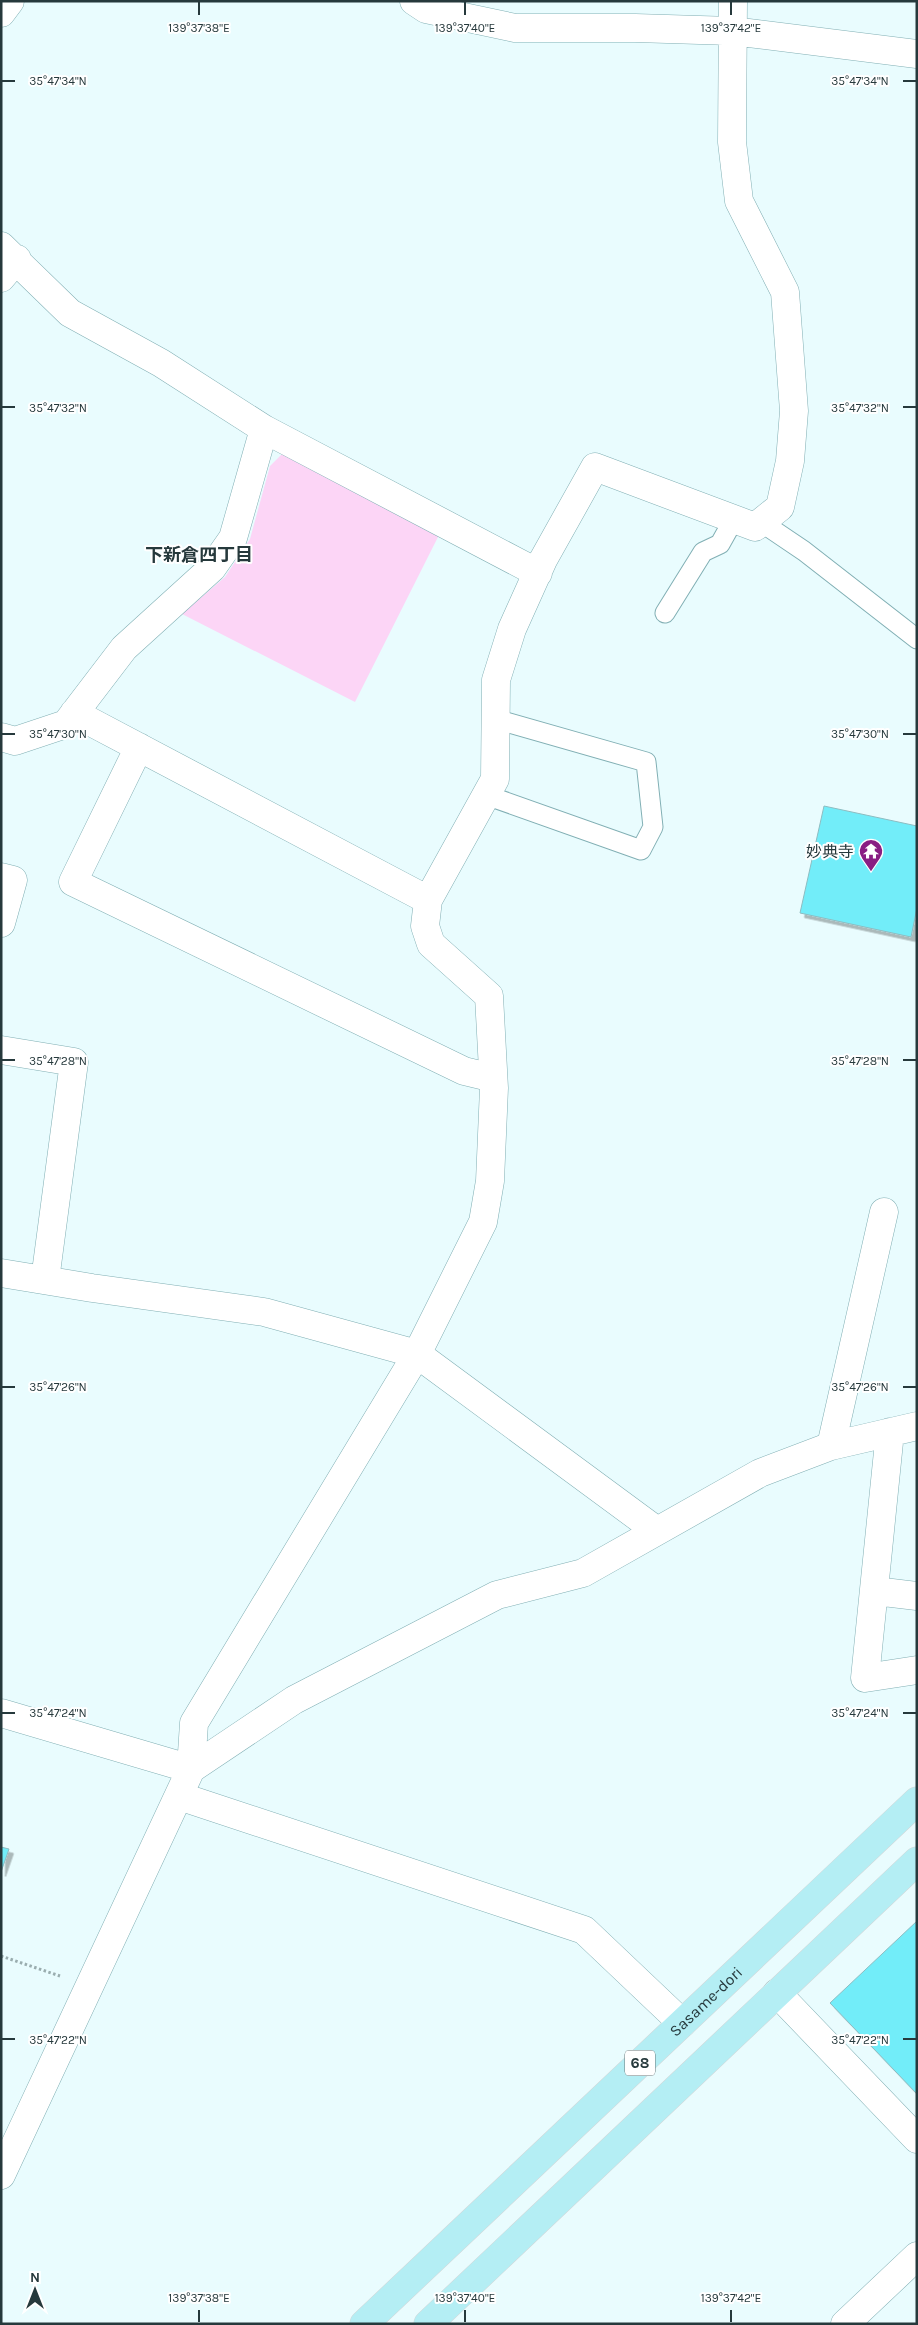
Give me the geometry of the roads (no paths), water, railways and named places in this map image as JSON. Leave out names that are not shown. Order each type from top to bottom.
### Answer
[{"type":"main road","name":"Sasame-dori","points":[[364,2324],[917,1802]]},
{"type":"main road","name":"68","points":[[428,2324],[917,1861]]},
{"type":"street","points":[[1,13],[10,1]]},
{"type":"street","points":[[414,1],[426,9],[515,28],[635,28],[732,31],[917,54]]},
{"type":"street","points":[[1,2174],[191,1769],[194,1723],[418,1354],[483,1222],[490,1181],[493,1078],[489,996],[431,944],[425,926],[428,900],[494,779],[496,680],[512,630],[538,573],[595,467],[755,527],[780,507],[790,462],[794,411],[785,292],[739,201],[732,142],[733,1]]},
{"type":"street","points":[[6,261],[70,313],[161,363],[264,429],[538,573]]},
{"type":"street","points":[[1,737],[15,740],[66,724],[124,648],[212,568],[233,538],[264,429]]},
{"type":"street","points":[[74,713],[428,900]]},
{"type":"street","points":[[139,747],[73,882],[464,1071],[493,1078]]},
{"type":"street","points":[[1,877],[13,880],[1,923]]},
{"type":"street","points":[[1,1050],[74,1062],[44,1280]]},
{"type":"street","points":[[831,1446],[884,1212]]},
{"type":"street","points":[[1,1273],[264,1312],[418,1354],[657,1532]]},
{"type":"street","points":[[1,1714],[191,1769],[294,1700],[497,1595],[583,1573],[760,1473],[831,1446],[917,1426]]},
{"type":"street","points":[[890,1432],[865,1678],[917,1670]]},
{"type":"street","points":[[875,1591],[917,1596]]},
{"type":"street","points":[[179,1796],[584,1930],[682,2023]]},
{"type":"street","points":[[777,1993],[917,2139]]},
{"type":"street","points":[[845,2324],[917,2256]]},
{"type":"lane","points":[[665,613],[703,552],[720,544],[734,519]]},
{"type":"lane","points":[[761,522],[804,551],[917,639]]},
{"type":"lane","points":[[486,795],[641,850],[653,827],[646,762],[495,719]]},
{"type":"place","name":"妙典寺","points":[[871,872]]},
{"type":"district","name":"下新倉四丁目","points":[[199,555]]}]
